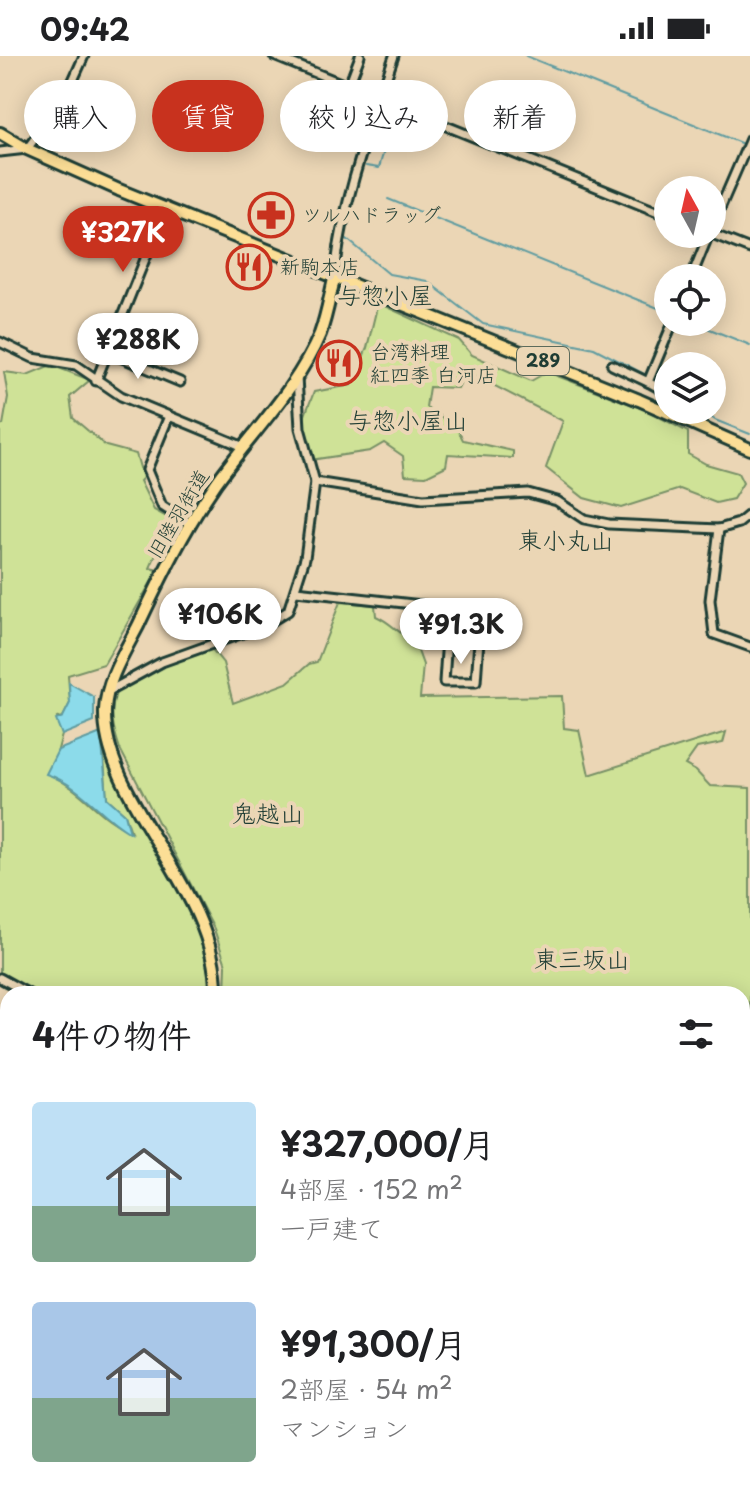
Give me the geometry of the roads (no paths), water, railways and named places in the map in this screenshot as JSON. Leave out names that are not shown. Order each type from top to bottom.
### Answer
[{"type":"highway","name":"289","points":[[0,133],[24,147]]},
{"type":"highway","name":"289","points":[[34,152],[750,449]]},
{"type":"highway","name":"旧陸羽街道","points":[[215,986],[210,949],[186,889],[137,804],[114,756],[106,724],[109,691],[190,524],[296,375],[321,331],[335,275]]},
{"type":"street","points":[[73,80],[84,56]]},
{"type":"street","points":[[274,56],[336,80]]},
{"type":"street","points":[[351,80],[360,56]]},
{"type":"street","name":"旧陸羽街道","points":[[386,80],[394,56]]},
{"type":"street","points":[[448,125],[654,210]]},
{"type":"street","points":[[726,195],[750,139]]},
{"type":"street","points":[[0,152],[24,149]]},
{"type":"street","name":"旧陸羽街道","points":[[335,275],[337,248],[364,152]]},
{"type":"street","points":[[96,381],[166,207]]},
{"type":"street","points":[[726,240],[750,249]]},
{"type":"street","points":[[648,382],[667,336]]},
{"type":"street","points":[[0,342],[33,358],[76,365],[96,381],[244,447]]},
{"type":"street","points":[[108,352],[180,382]]},
{"type":"street","points":[[612,365],[654,385]]},
{"type":"street","points":[[109,691],[190,651],[278,619],[288,611],[296,591],[315,482],[303,445],[296,375]]},
{"type":"street","points":[[169,416],[147,470],[162,506],[190,524]]},
{"type":"street","points":[[700,424],[705,430]]},
{"type":"street","points":[[315,482],[423,499],[528,493],[557,501],[584,519],[609,524],[719,529],[739,523],[750,514]]},
{"type":"street","points":[[719,529],[710,600],[714,634],[750,647]]},
{"type":"street","points":[[296,591],[449,608],[481,612],[476,682],[444,682],[449,608]]},
{"type":"water","points":[[69,683],[94,697],[94,722],[62,735],[56,720],[63,717],[70,703]]},
{"type":"water","points":[[101,733],[107,798],[125,814],[130,833],[70,785],[46,774],[58,750]]},
{"type":"waterway","points":[[526,56],[743,144]]},
{"type":"waterway","points":[[366,166],[379,168],[384,152]]},
{"type":"waterway","points":[[388,199],[654,306]]},
{"type":"waterway","points":[[347,239],[389,274],[427,281],[483,324],[594,348],[648,376]]},
{"type":"waterway","points":[[726,335],[750,345]]},
{"type":"waterway","points":[[725,424],[750,434]]},
{"type":"place","name":"ツルハドラッグ","points":[[271,215]]},
{"type":"place","name":"新駒本店","points":[[249,267]]},
{"type":"place","name":"台湾料理 紅四季 白河店","points":[[339,363]]},
{"type":"district","name":"与惣小屋","points":[[385,296]]},
{"type":"district","name":"与惣小屋山","points":[[408,421]]},
{"type":"district","name":"東小丸山","points":[[566,541]]},
{"type":"district","name":"鬼越山","points":[[268,814]]},
{"type":"district","name":"東三坂山","points":[[582,960]]}]
